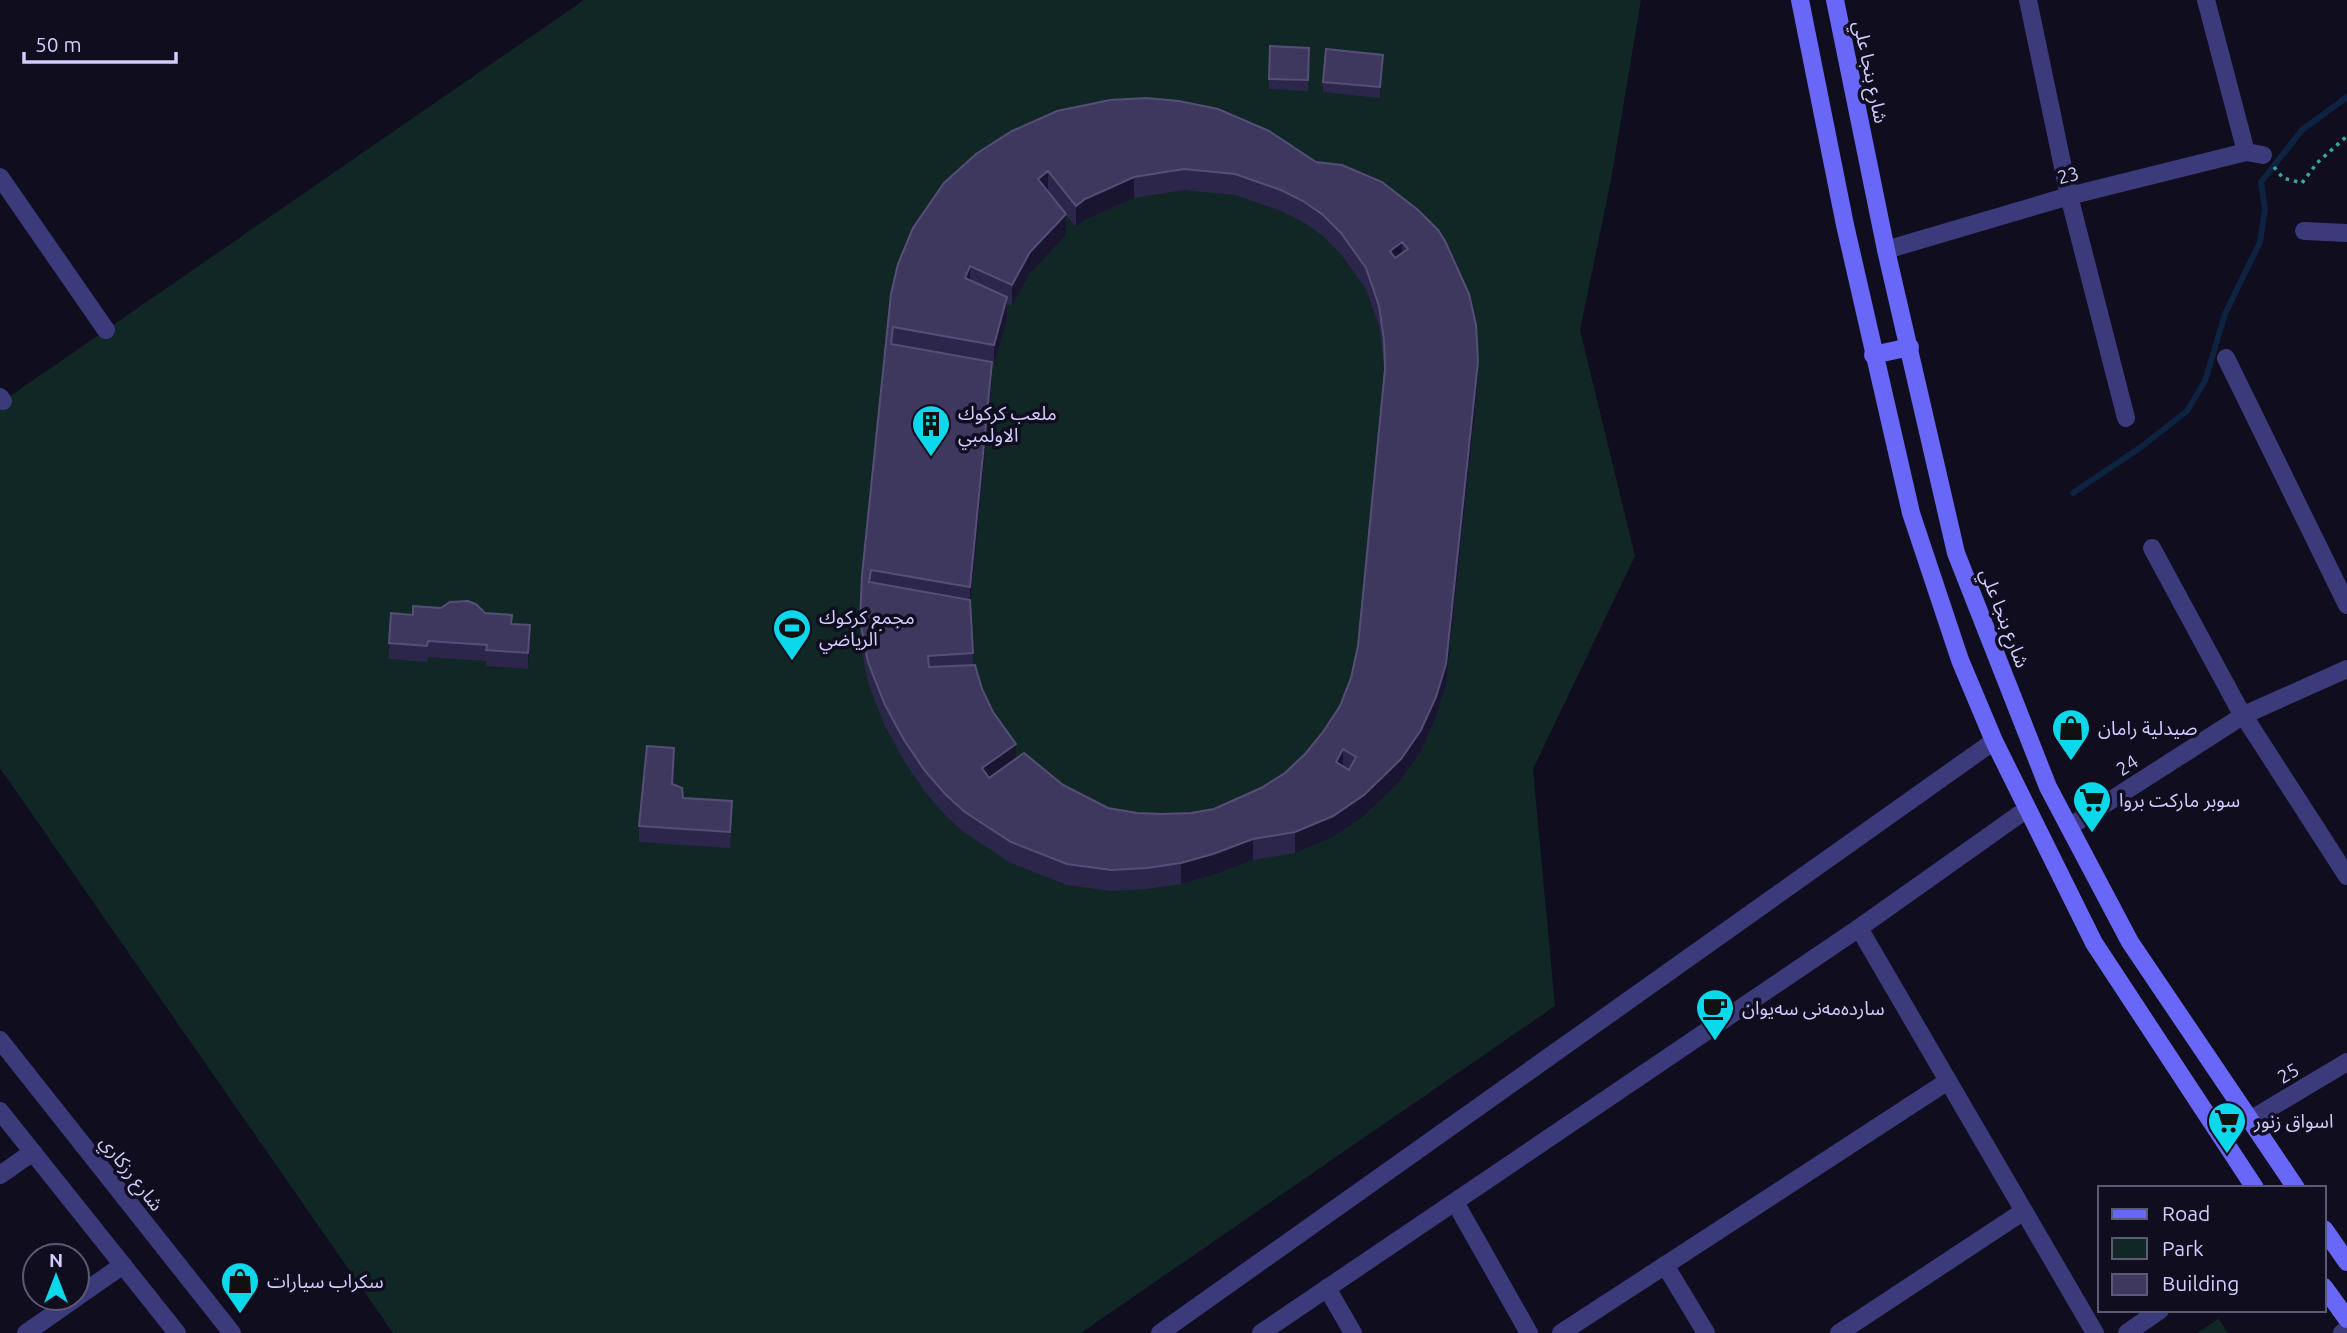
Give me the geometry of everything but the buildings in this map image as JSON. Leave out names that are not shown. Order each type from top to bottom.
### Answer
[{"type":"main road","points":[[1800,0],[1845,225],[1911,513],[1960,660],[1994,740],[2094,943],[2254,1186]]},
{"type":"main road","name":"شارع بنجا علي","points":[[1835,0],[1886,250],[1956,553],[2048,787],[2130,942],[2295,1186]]},
{"type":"main road","points":[[1874,355],[1909,347]]},
{"type":"main road","points":[[2326,1232],[2347,1262]]},
{"type":"main road","points":[[2326,1290],[2347,1319]]},
{"type":"street","points":[[2028,0],[2069,196],[2126,418]]},
{"type":"street","name":"23","points":[[1886,250],[2069,196],[2254,153],[2206,0]]},
{"type":"street","points":[[0,177],[106,330]]},
{"type":"street","points":[[2304,230],[2347,233]]},
{"type":"street","points":[[2226,358],[2347,605]]},
{"type":"street","points":[[2152,548],[2244,715],[2347,876]]},
{"type":"street","name":"24","points":[[2069,827],[2244,715],[2347,669]]},
{"type":"street","points":[[1168,1331],[1994,740]]},
{"type":"street","points":[[1261,1333],[1858,928],[2027,809]]},
{"type":"street","points":[[1858,928],[2095,1333]]},
{"type":"street","name":"شارع رزكاري","points":[[0,1040],[232,1333]]},
{"type":"street","name":"25","points":[[2250,1121],[2347,1062]]},
{"type":"street","points":[[1561,1333],[1948,1081]]},
{"type":"street","points":[[0,1111],[177,1333]]},
{"type":"street","points":[[0,1175],[33,1152]]},
{"type":"street","points":[[1455,1202],[1529,1333]]},
{"type":"street","points":[[1839,1333],[2024,1210]]},
{"type":"street","points":[[91,1287],[123,1265]]},
{"type":"street","points":[[1665,1265],[1706,1333]]},
{"type":"street","points":[[1327,1288],[1353,1333]]},
{"type":"street","points":[[26,1333],[56,1312]]},
{"type":"street","points":[[2127,1333],[2157,1312]]},
{"type":"street","points":[[2342,1333],[2347,1330]]},
{"type":"path","points":[[2283,178],[2302,183],[2317,163],[2347,136]]},
{"type":"green space","name":"مجمع كركوك الرياضي","points":[[584,0],[1641,0],[1611,180],[1580,330],[1635,556],[1533,769],[1555,1006],[1081,1333],[393,1333],[0,768],[0,403]]},
{"type":"green space","points":[[2218,1319],[2228,1333],[2197,1333]]},
{"type":"waterway","points":[[2073,493],[2141,447],[2187,411],[2205,381],[2225,314],[2260,242],[2265,209],[2261,182],[2302,130],[2347,97]]},
{"type":"place","name":"ملعب كركوك الاولمبي","points":[[931,458]]},
{"type":"place","name":"مجمع كركوك الرياضي","points":[[792,662]]},
{"type":"place","name":"صيدلية رامان","points":[[2071,762]]},
{"type":"place","name":"سوبر ماركت بروا","points":[[2092,834]]},
{"type":"place","name":"ساردەمەنی سەیوان","points":[[1715,1042]]},
{"type":"place","name":"اسواق زنور","points":[[2227,1155]]},
{"type":"place","name":"سكراب سيارات","points":[[240,1315]]}]
